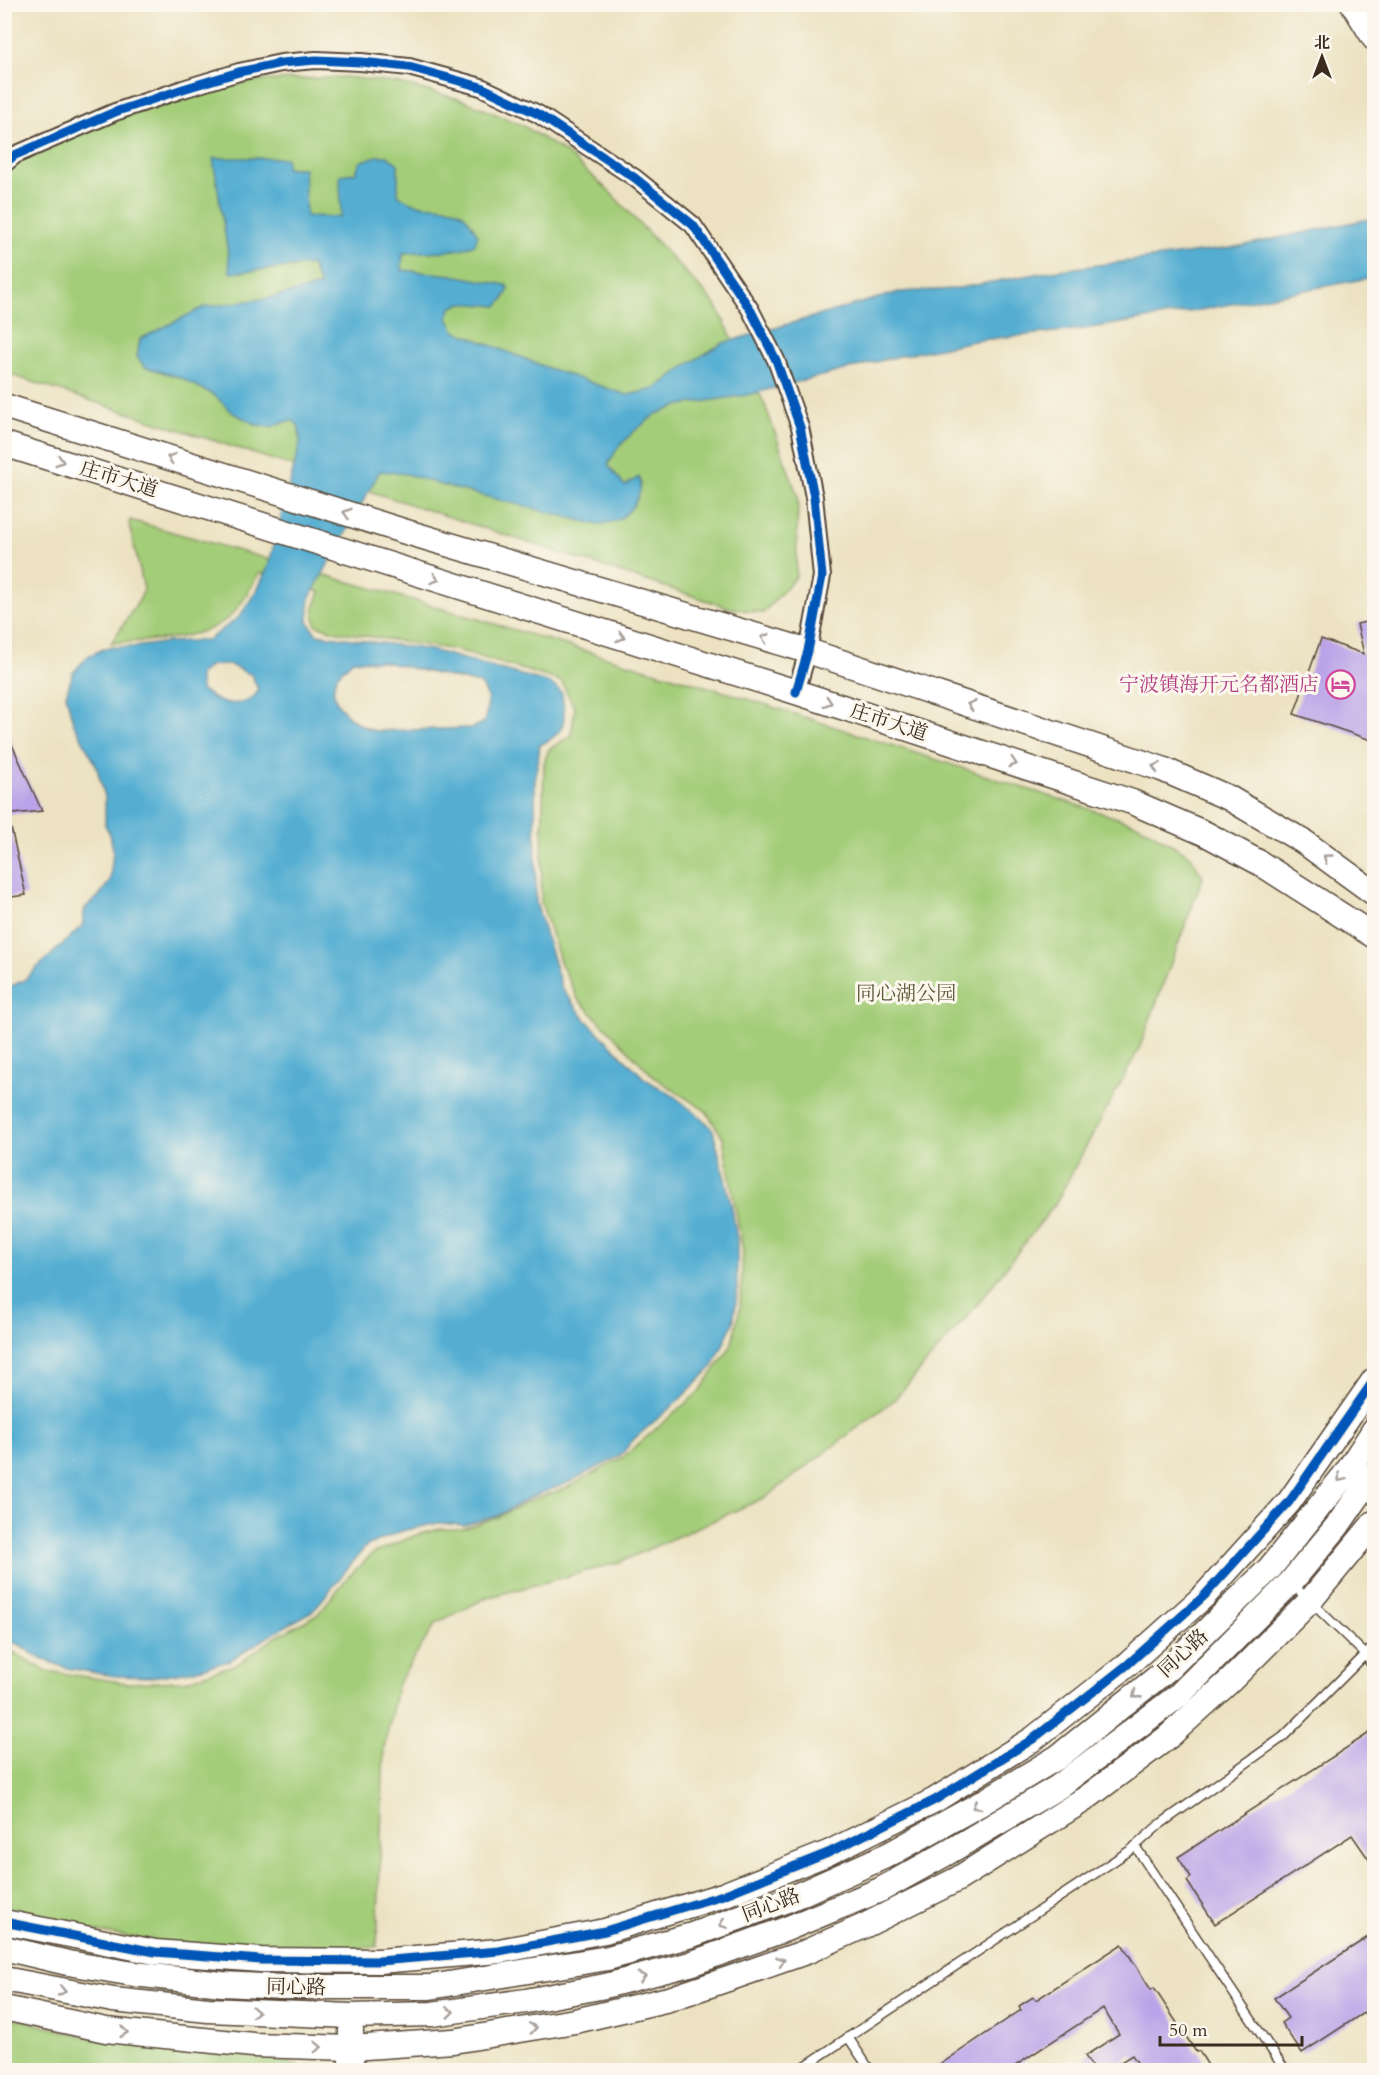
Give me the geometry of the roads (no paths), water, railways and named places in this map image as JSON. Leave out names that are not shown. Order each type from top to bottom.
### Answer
[{"type":"street","points":[[1353,4],[1374,38]]},
{"type":"street","points":[[4,164],[15,155],[115,112],[194,85],[281,63],[316,60],[410,67],[481,87],[538,114],[635,178],[693,225],[750,309],[776,360],[800,427],[814,497],[822,576],[808,651],[796,692]]},
{"type":"street","name":"庄市大道","points":[[4,406],[403,531],[808,651]]},
{"type":"street","name":"庄市大道","points":[[4,444],[796,692],[1132,802],[1206,834],[1260,863],[1374,936]]},
{"type":"street","points":[[808,651],[1162,769],[1229,798],[1304,842],[1374,892]]},
{"type":"street","points":[[4,1922],[155,1952],[261,1960],[379,1961],[499,1951],[605,1931],[723,1895],[765,1879],[828,1853],[935,1800],[1033,1739],[1128,1665],[1204,1596],[1289,1502],[1374,1380]]},
{"type":"street","name":"同心路","points":[[4,1948],[68,1963],[134,1974],[222,1984],[350,1988],[430,1987],[608,1958],[713,1928],[787,1900],[890,1854],[980,1804],[1058,1756],[1169,1668],[1270,1568],[1347,1472],[1374,1430]]},
{"type":"street","name":"同心路","points":[[4,1979],[113,2000],[196,2009],[351,2016],[432,2014],[526,2001],[605,1986],[701,1960],[786,1929],[879,1890],[947,1853],[1058,1787],[1179,1695],[1291,1582],[1338,1525],[1374,1473]]},
{"type":"street","points":[[4,2008],[106,2030],[253,2045],[351,2059],[585,2019],[669,1999],[806,1952],[958,1879],[1085,1799],[1168,1737],[1231,1680],[1310,1601],[1374,1523]]},
{"type":"street","points":[[350,1988],[351,2059]]},
{"type":"lane","points":[[1291,1582],[1366,1655],[1374,1669]]},
{"type":"lane","points":[[799,2070],[1135,1846],[1159,1825],[1283,1737],[1374,1646]]},
{"type":"lane","points":[[1135,1846],[1285,2070]]},
{"type":"lane","points":[[848,2037],[870,2070]]},
{"type":"water","points":[[377,156],[387,156],[398,164],[398,194],[412,203],[460,212],[478,235],[475,244],[465,248],[403,253],[402,270],[452,275],[506,285],[509,289],[497,306],[462,303],[451,308],[448,318],[455,331],[548,368],[627,395],[655,389],[688,364],[723,343],[899,292],[954,289],[1052,271],[1231,248],[1374,218],[1374,277],[1184,313],[1084,329],[979,340],[899,356],[747,395],[681,405],[656,414],[632,433],[617,449],[608,465],[625,486],[639,477],[639,494],[634,505],[621,518],[598,525],[406,474],[380,471],[310,597],[308,621],[316,634],[431,650],[550,683],[562,693],[563,725],[556,735],[540,745],[535,782],[536,903],[562,989],[586,1020],[645,1079],[674,1096],[713,1130],[737,1239],[737,1294],[733,1323],[713,1366],[678,1401],[633,1440],[620,1456],[565,1484],[531,1497],[497,1516],[464,1525],[438,1523],[401,1531],[366,1546],[313,1611],[229,1661],[153,1677],[115,1676],[67,1668],[41,1659],[20,1645],[5,1640],[4,1508],[9,1494],[4,1484],[5,989],[24,980],[82,926],[85,908],[99,896],[110,881],[113,850],[110,834],[105,825],[105,797],[96,765],[73,722],[66,695],[73,673],[88,656],[108,647],[134,647],[208,640],[240,616],[257,590],[268,567],[300,444],[299,427],[294,421],[271,427],[257,425],[233,413],[214,395],[179,377],[145,367],[137,357],[140,339],[204,307],[269,298],[320,286],[311,265],[230,273],[213,158],[286,158],[286,168],[304,168],[306,216],[341,217],[340,175],[355,173],[360,162]],"holes":[[[353,660],[381,661],[480,684],[487,697],[484,722],[473,728],[375,731],[367,728],[344,712],[335,696],[336,678]],[[211,665],[230,665],[252,675],[258,690],[256,695],[248,701],[238,703],[221,702],[213,698],[201,690],[199,675]]]},
{"type":"place","name":"宁波镇海开元名都酒店","points":[[1340,684]]},
{"type":"park label","name":"同心湖公园","points":[[906,993]]}]
